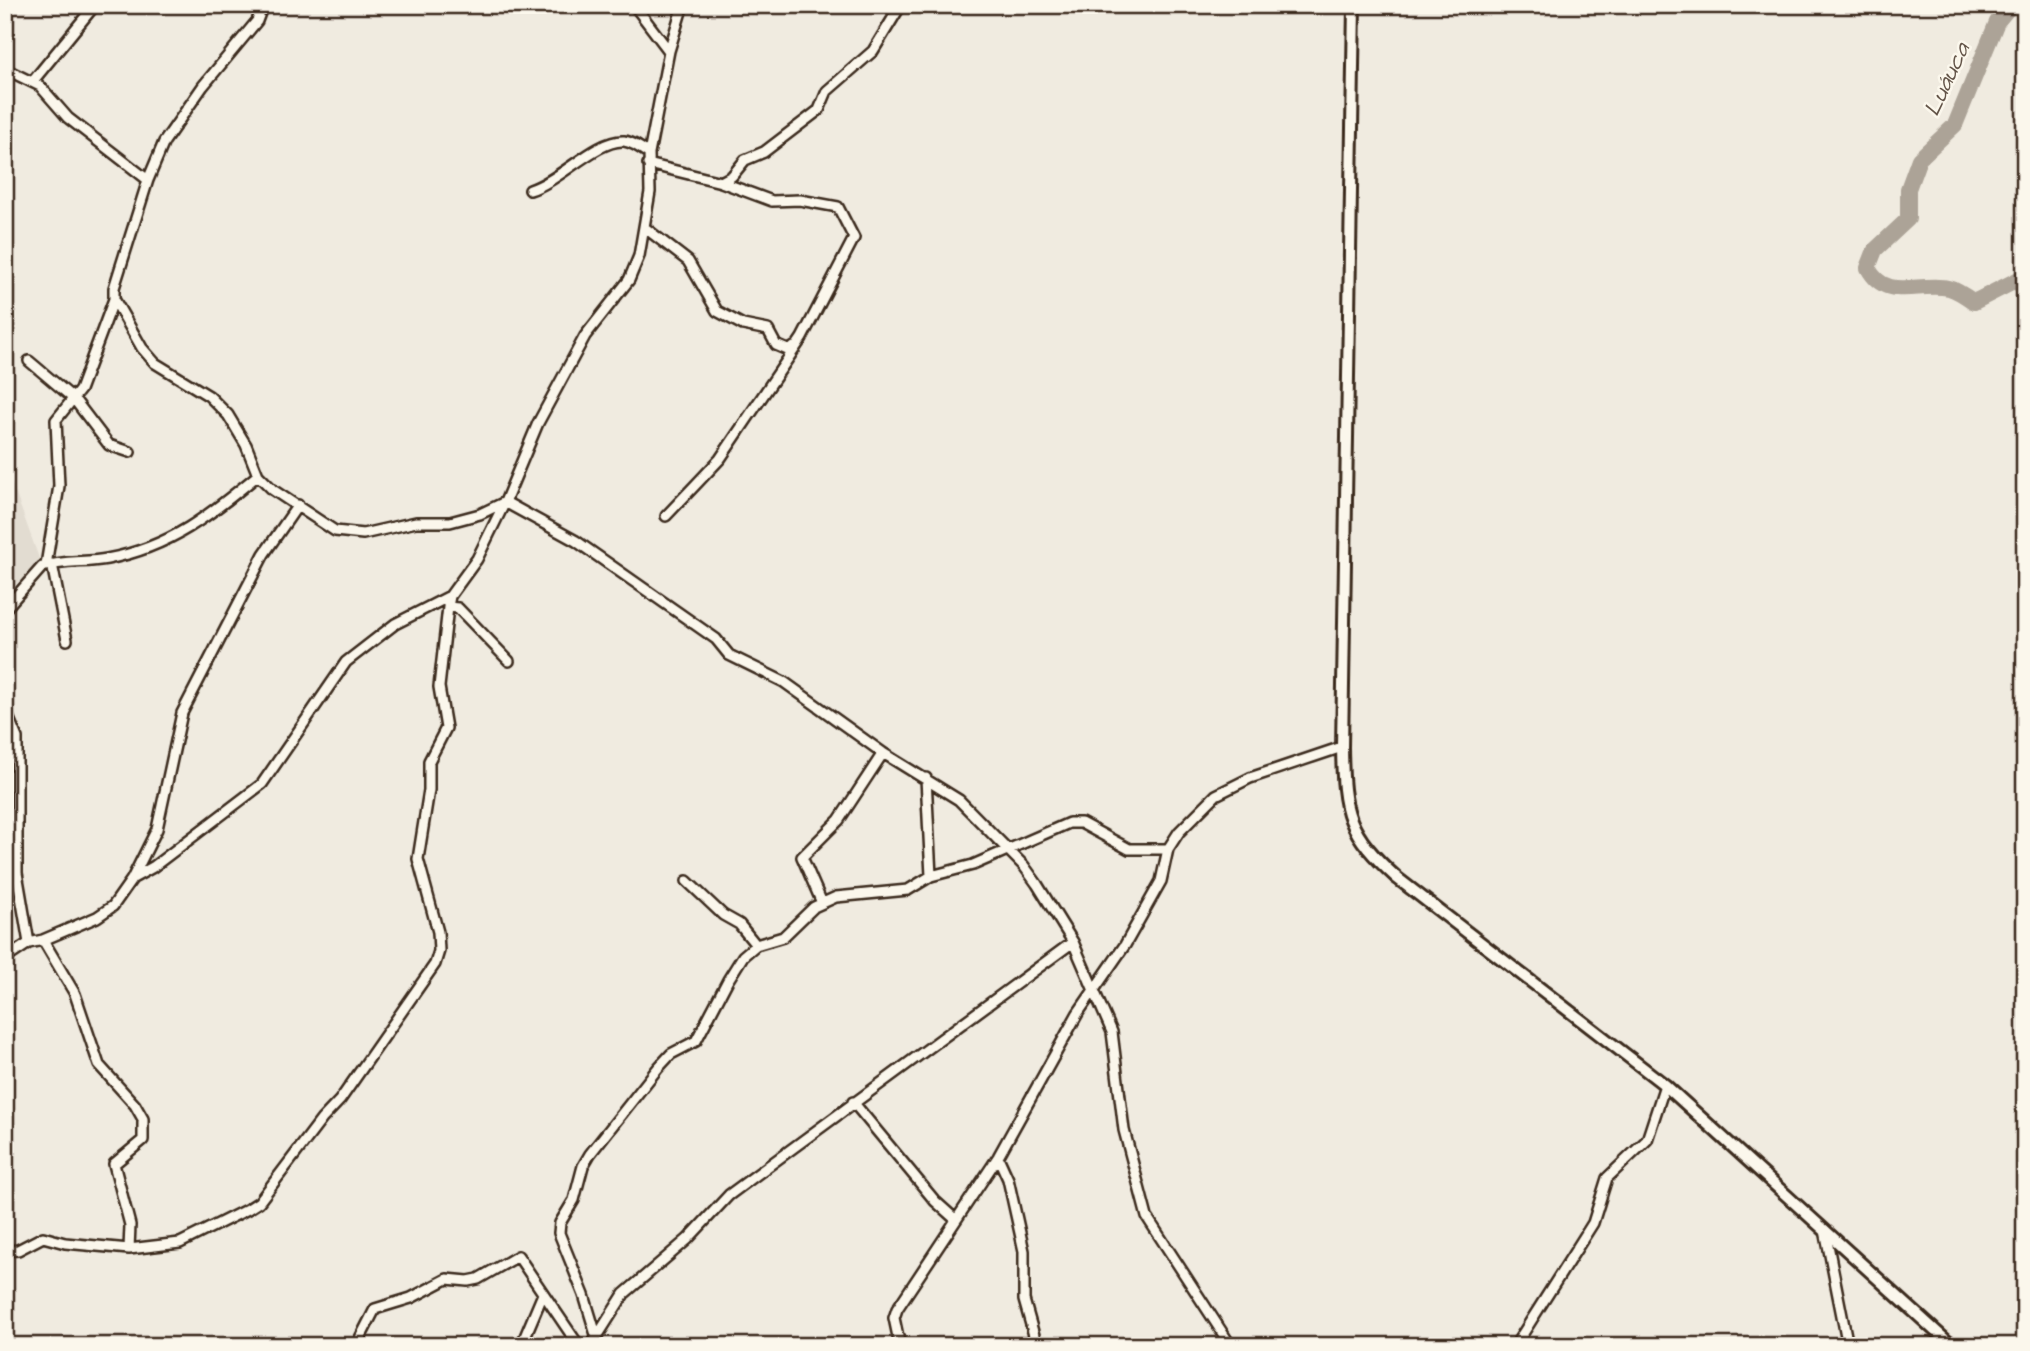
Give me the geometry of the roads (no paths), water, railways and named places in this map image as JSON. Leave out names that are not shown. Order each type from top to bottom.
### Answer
[{"type":"street","points":[[33,81],[95,5]]},
{"type":"street","points":[[67,640],[49,564],[59,486],[55,426],[61,411],[80,390],[114,299],[114,288],[148,180],[176,122],[257,21],[263,5]]},
{"type":"street","points":[[634,5],[669,51]]},
{"type":"street","points":[[5,1251],[18,1250],[43,1237],[65,1243],[129,1249],[180,1243],[259,1202],[322,1119],[341,1101],[435,964],[438,932],[418,859],[429,790],[429,761],[446,728],[439,687],[450,596],[477,559],[505,502],[538,423],[585,336],[629,280],[639,256],[650,192],[649,154],[669,51],[683,5]]},
{"type":"street","points":[[721,182],[732,176],[745,160],[764,152],[819,110],[827,91],[873,51],[901,5]]},
{"type":"street","points":[[1354,5],[1342,747],[1343,796],[1347,814],[1372,855],[1449,919],[1665,1085],[1952,1346]]},
{"type":"street","points":[[5,69],[33,81],[68,118],[148,180]]},
{"type":"street","points":[[530,190],[547,185],[613,141],[631,142],[649,154]]},
{"type":"street","points":[[648,164],[721,182],[772,201],[800,200],[838,206],[853,232],[850,250],[794,348],[720,459],[666,516]]},
{"type":"street","points":[[643,227],[688,261],[717,312],[743,325],[768,330],[776,345],[790,351],[794,348]]},
{"type":"street","points":[[114,299],[142,348],[155,363],[209,396],[228,415],[246,445],[258,475],[273,490],[335,531],[363,534],[416,522],[450,522],[480,514],[505,502],[536,516],[576,541],[716,639],[729,655],[784,682],[883,753],[959,800],[1009,850],[1037,884],[1073,942],[1112,1032],[1124,1130],[1147,1217],[1231,1346]]},
{"type":"street","points":[[29,361],[74,399],[109,445],[130,452]]},
{"type":"street","points":[[5,610],[49,564],[105,560],[172,539],[207,517],[258,475]]},
{"type":"street","points":[[5,959],[29,943],[43,940],[106,911],[132,879],[157,829],[183,713],[264,554],[298,505]]},
{"type":"street","points":[[132,879],[153,867],[262,784],[346,662],[395,624],[450,596]]},
{"type":"street","points":[[448,607],[458,608],[509,661]]},
{"type":"street","points":[[5,709],[17,738],[10,791],[17,873],[29,943]]},
{"type":"street","points":[[900,1346],[894,1318],[897,1309],[998,1157],[1078,1013],[1161,881],[1168,849],[1179,832],[1216,795],[1250,778],[1342,747]]},
{"type":"street","points":[[822,903],[802,857],[839,821],[883,753]]},
{"type":"street","points":[[926,778],[930,876]]},
{"type":"street","points":[[594,1342],[584,1295],[559,1233],[560,1223],[574,1200],[583,1166],[658,1068],[671,1054],[695,1041],[743,956],[756,945],[783,937],[822,903],[852,893],[901,892],[930,876],[973,865],[1076,821],[1129,849],[1168,849]]},
{"type":"street","points":[[687,881],[723,915],[740,923],[756,945]]},
{"type":"street","points":[[43,940],[75,994],[99,1065],[128,1095],[143,1119],[143,1139],[114,1164],[130,1225],[129,1249]]},
{"type":"street","points":[[594,1342],[624,1294],[688,1239],[729,1195],[1073,942]]},
{"type":"street","points":[[1515,1346],[1593,1223],[1607,1178],[1647,1140],[1665,1085]]},
{"type":"street","points":[[853,1102],[935,1201],[955,1219]]},
{"type":"street","points":[[998,1157],[1008,1179],[1024,1251],[1024,1300],[1037,1346]]},
{"type":"street","points":[[1824,1228],[1848,1346]]},
{"type":"street","points":[[356,1346],[375,1308],[411,1298],[447,1279],[478,1279],[512,1257],[518,1256],[579,1346]]},
{"type":"street","points":[[521,1346],[543,1294]]},
{"type":"waterway","name":"Luáuca","points":[[2011,5],[1997,22],[1955,125],[1919,159],[1908,189],[1908,219],[1875,250],[1868,268],[1884,285],[1894,288],[1949,288],[1974,302],[2025,276]]}]
